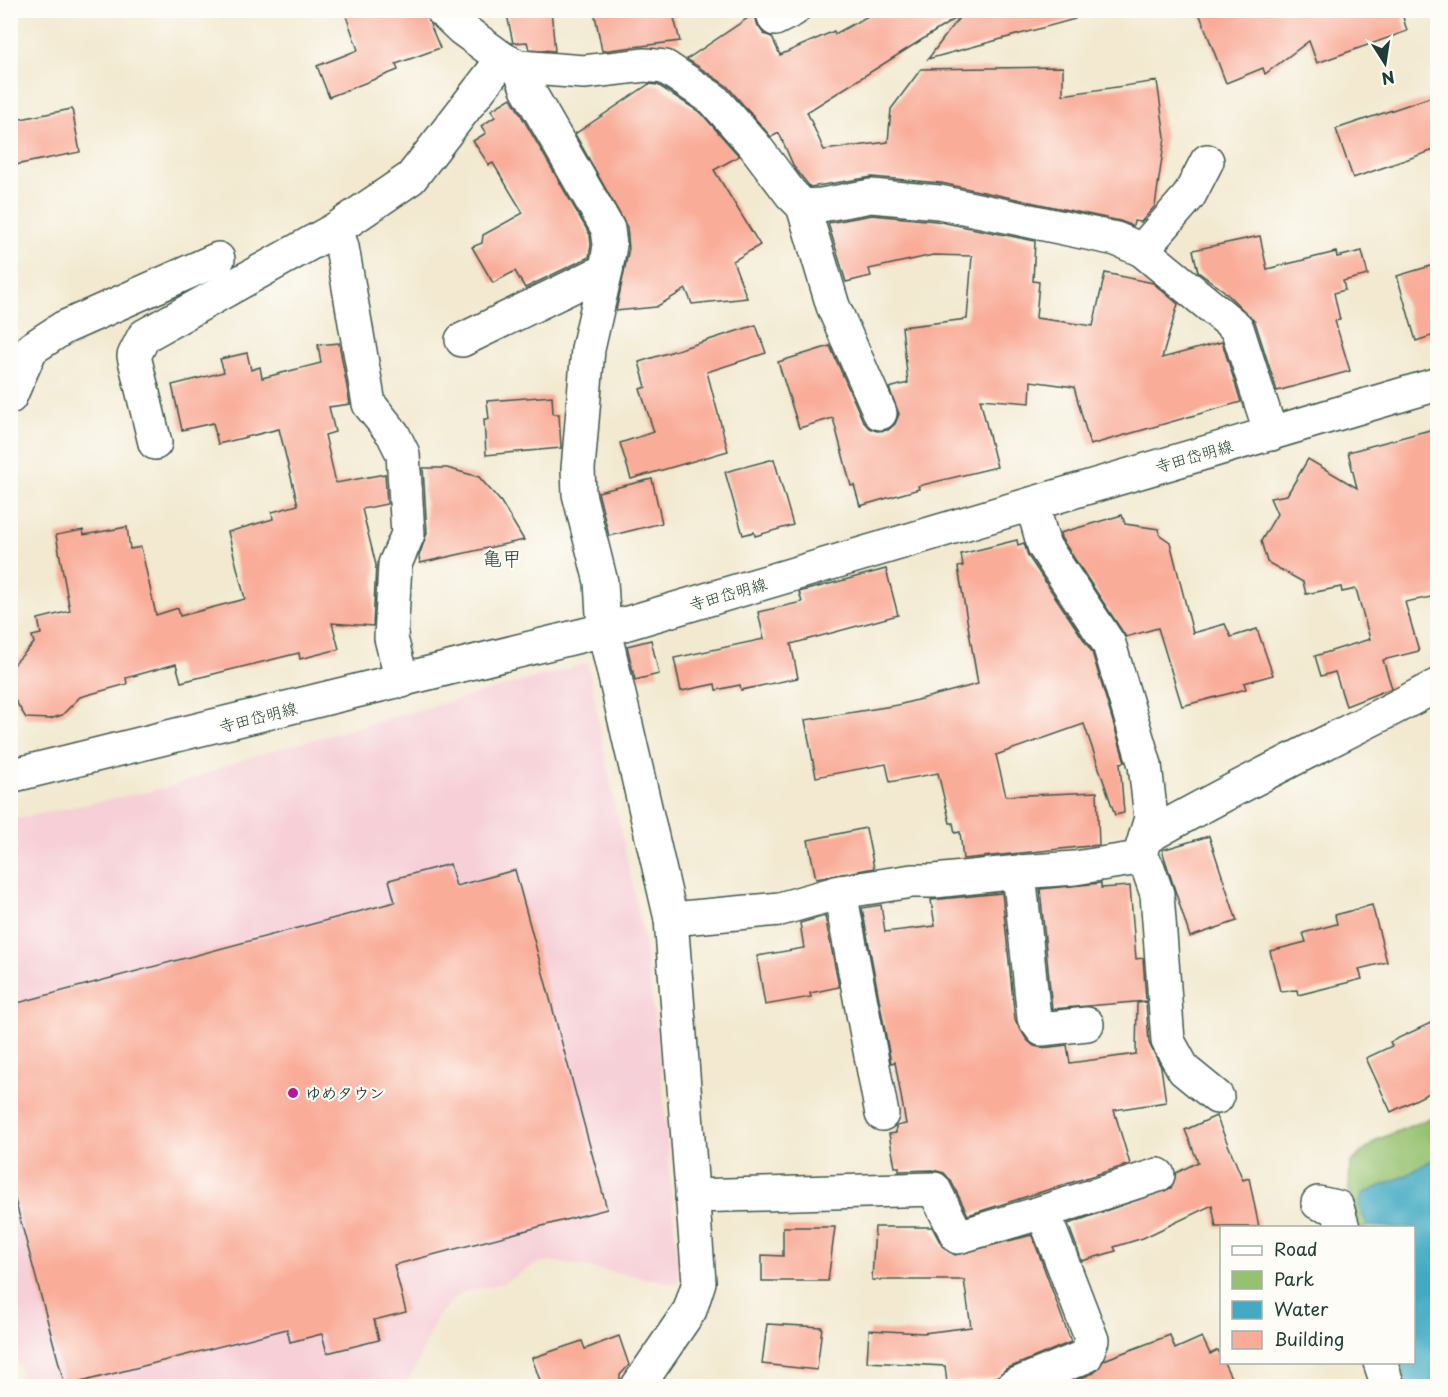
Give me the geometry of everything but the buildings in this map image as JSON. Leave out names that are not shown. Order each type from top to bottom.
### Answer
[{"type":"street","points":[[442,10],[511,63],[608,229],[610,244],[606,270],[588,349],[578,469],[579,494],[601,582],[604,630],[671,919],[699,1282],[690,1310],[638,1386]]},
{"type":"street","points":[[772,10],[775,19],[793,10]]},
{"type":"street","points":[[511,63],[584,72],[645,66],[665,67],[713,99],[803,206],[833,306],[880,413]]},
{"type":"street","points":[[155,443],[134,356],[144,336],[336,229],[411,178],[511,63]]},
{"type":"street","points":[[1142,250],[1189,196],[1207,161]]},
{"type":"street","points":[[803,206],[871,196],[939,202],[1116,239],[1142,250],[1237,328],[1271,434]]},
{"type":"street","points":[[336,229],[342,248],[369,404],[393,434],[403,454],[408,534],[395,564],[391,638],[402,681]]},
{"type":"street","points":[[10,397],[31,349],[63,328],[218,259]]},
{"type":"street","points":[[462,340],[606,270]]},
{"type":"street","name":"寺田岱明線","points":[[10,776],[604,630],[1437,384]]},
{"type":"street","points":[[1032,504],[1044,546],[1109,644],[1145,765],[1151,818],[1143,847],[1157,894],[1168,1041],[1184,1070],[1217,1097]]},
{"type":"street","points":[[671,919],[780,909],[840,892],[912,881],[935,881],[1074,868],[1143,847],[1200,806],[1356,729],[1437,685]]},
{"type":"street","points":[[1019,872],[1034,1018],[1042,1029],[1087,1024]]},
{"type":"street","points":[[840,892],[882,1114]]},
{"type":"street","points":[[692,1196],[934,1189],[958,1237],[1158,1175]]},
{"type":"street","points":[[1318,1203],[1337,1207],[1343,1226]]},
{"type":"street","points":[[1013,1386],[1050,1380],[1086,1356],[1092,1340],[1043,1212]]},
{"type":"street","points":[[1381,1364],[1388,1386]]},
{"type":"shaded area","points":[[588,663],[610,783],[642,927],[661,1067],[679,1284],[556,1262],[540,1262],[504,1283],[462,1292],[437,1316],[414,1371],[404,1386],[245,1384],[20,1386],[20,1366],[10,1349],[10,820],[170,787],[253,756]]},
{"type":"green space","points":[[1437,1115],[1437,1386],[1399,1386],[1393,1364],[1415,1364],[1415,1226],[1359,1226],[1349,1190],[1350,1163],[1377,1140]]},
{"type":"water","points":[[1437,1160],[1437,1386],[1407,1386],[1401,1364],[1415,1364],[1415,1226],[1368,1226],[1359,1206],[1362,1194],[1407,1175],[1430,1161]]},
{"type":"place","name":"ゆめタウン","points":[[293,1093]]},
{"type":"district","name":"亀甲","points":[[502,559]]}]
